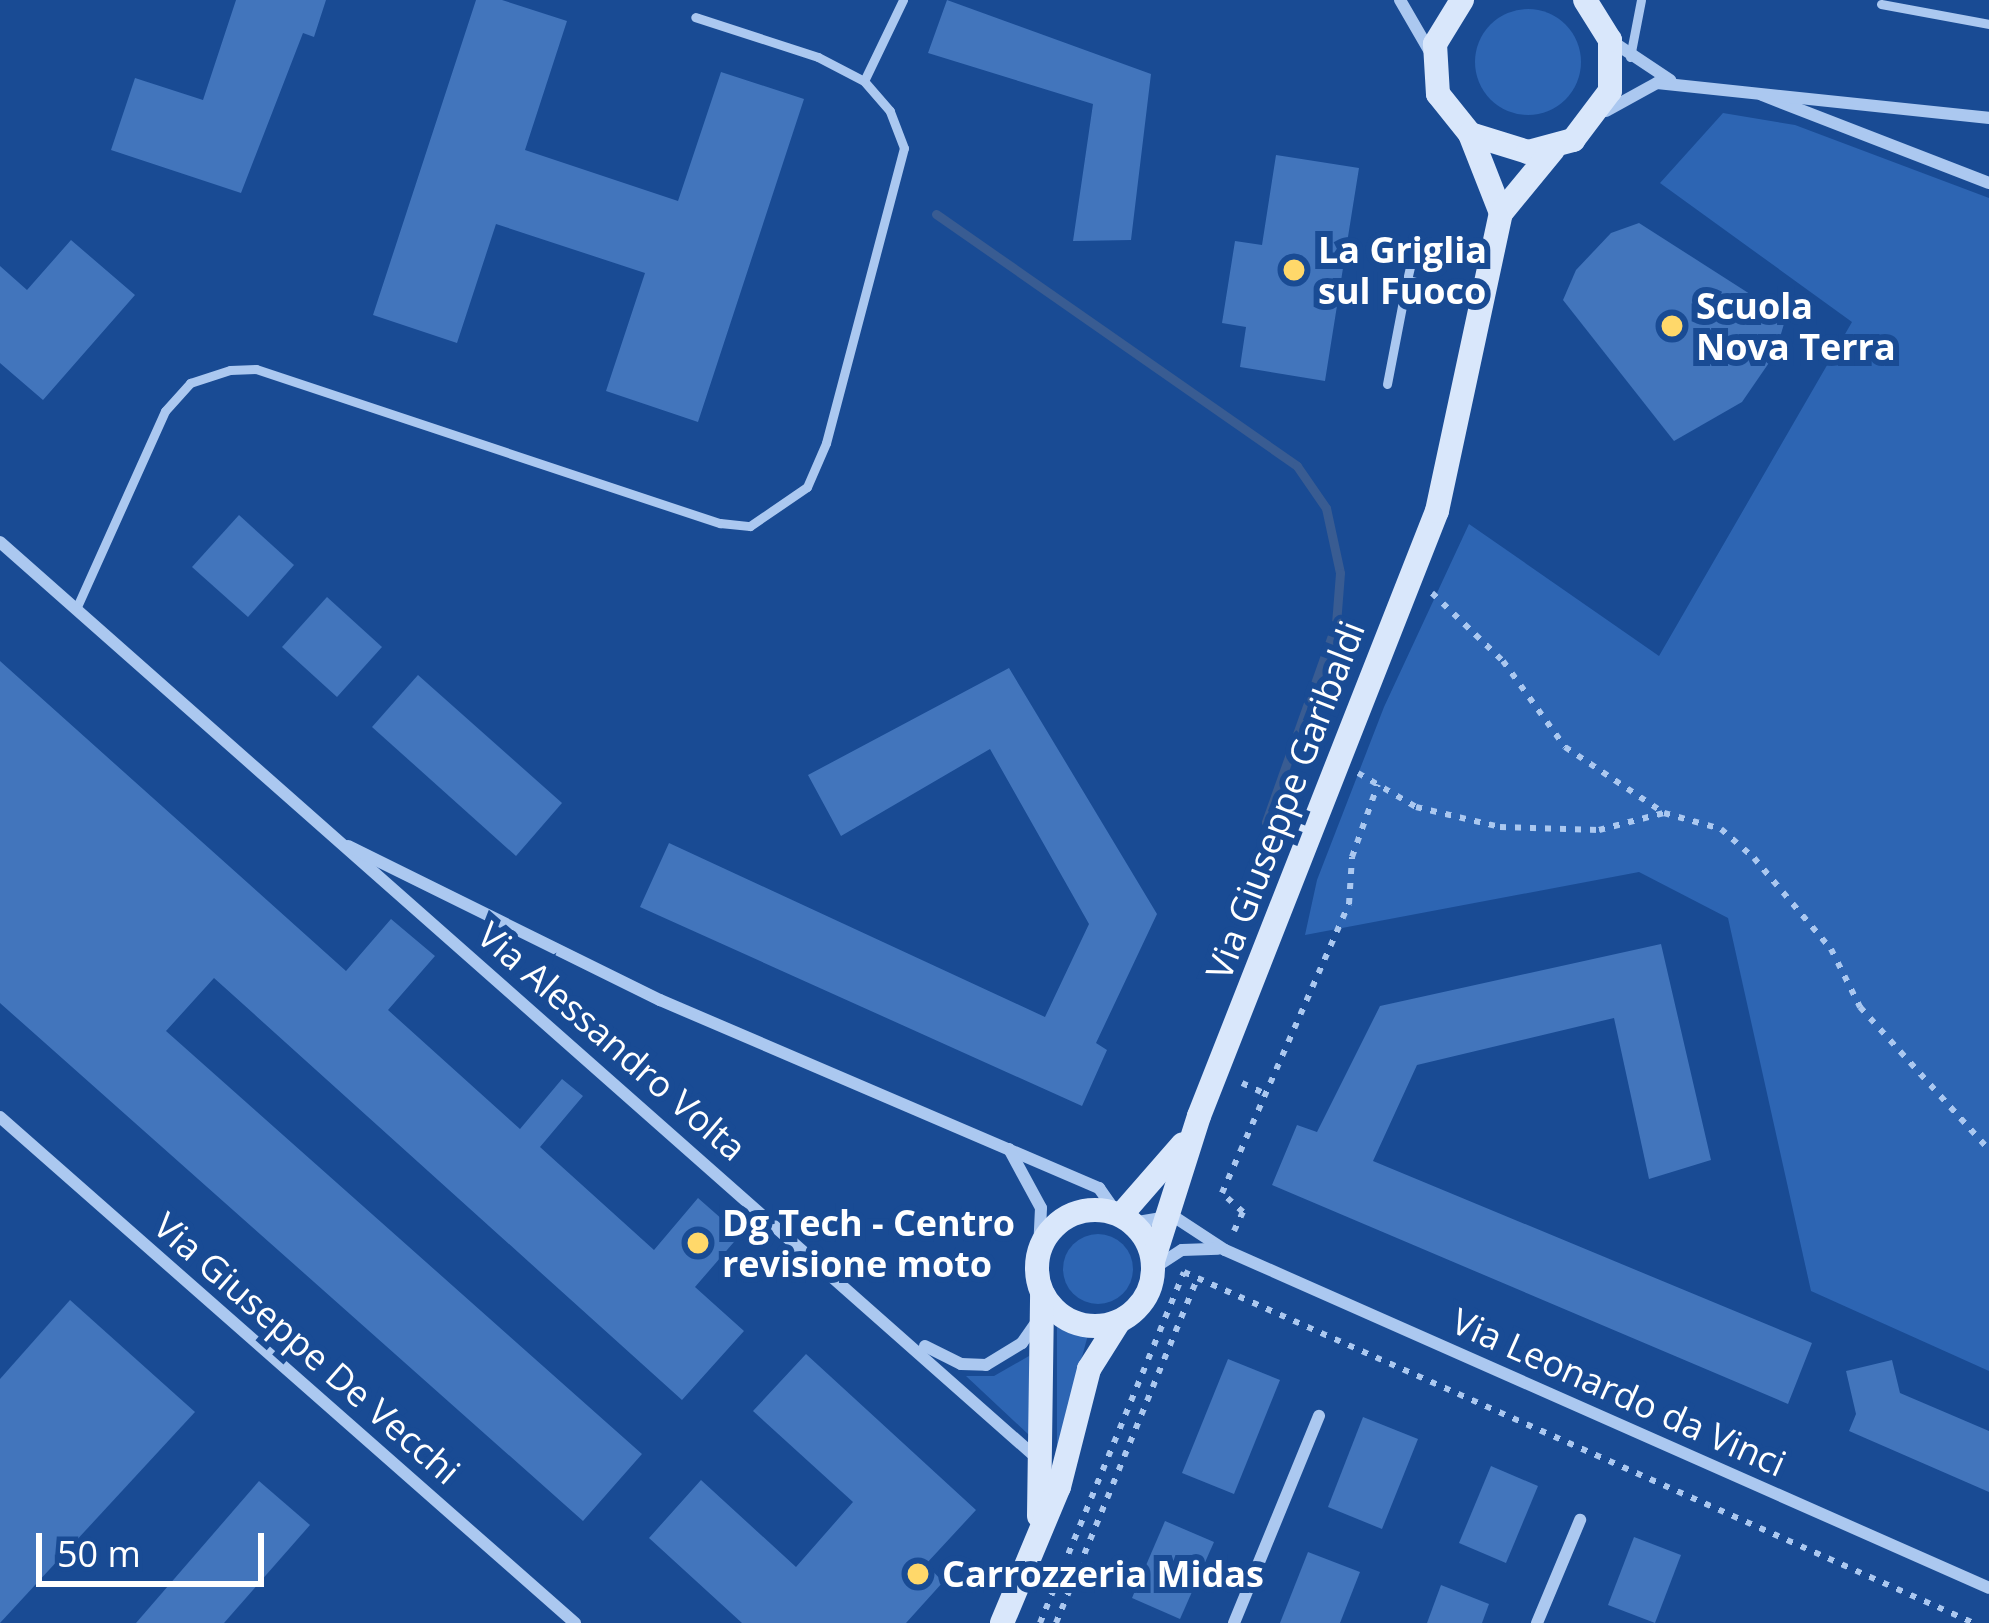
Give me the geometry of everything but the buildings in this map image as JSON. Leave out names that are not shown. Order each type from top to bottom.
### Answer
[{"type":"main road","points":[[1462,0],[1448,15],[1433,63],[1448,114],[1470,134],[1504,149],[1553,150]]},
{"type":"main road","points":[[1470,134],[1501,213],[1553,150],[1596,119],[1620,49],[1585,0]]},
{"type":"main road","name":"Via Giuseppe Garibaldi","points":[[1153,1266],[1173,1216],[1199,1116],[1438,511],[1501,213]]},
{"type":"main road","name":"Via Giuseppe Garibaldi","points":[[1123,1217],[1168,1170],[1199,1116]]},
{"type":"main road","points":[[1002,1623],[1059,1487],[1089,1370],[1118,1322],[1138,1308],[1153,1266],[1123,1217],[1077,1213],[1040,1250],[1038,1531]]},
{"type":"main road","points":[[1042,1303],[1065,1319],[1118,1322]]},
{"type":"street","points":[[1400,0],[1416,17],[1433,63]]},
{"type":"street","points":[[1620,49],[1683,85]]},
{"type":"street","points":[[1596,119],[1636,90],[1683,85],[1989,118]]},
{"type":"street","points":[[1744,88],[1989,183]]},
{"type":"street","name":"Via Alessandro Volta","points":[[0,542],[331,838],[908,1337],[1041,1463]]},
{"type":"street","name":"Via Alessandro Volta","points":[[331,838],[660,1000],[1099,1188],[1123,1217]]},
{"type":"street","name":"Via Giuseppe De Vecchi","points":[[0,1117],[575,1623]]},
{"type":"street","points":[[1009,1148],[1041,1208],[1040,1250]]},
{"type":"street","points":[[1123,1217],[1173,1216]]},
{"type":"street","name":"Via Leonardo da Vinci","points":[[1173,1216],[1225,1250],[1989,1588]]},
{"type":"street","points":[[1153,1266],[1182,1250],[1225,1250]]},
{"type":"street","name":"Via Alessandro Volta","points":[[908,1337],[961,1364],[986,1365],[1022,1343],[1042,1303]]},
{"type":"street","points":[[1234,1623],[1319,1416]]},
{"type":"street","points":[[1537,1623],[1580,1520]]},
{"type":"lane","points":[[864,82],[903,0]]},
{"type":"lane","points":[[1620,49],[1641,0]]},
{"type":"lane","points":[[1881,4],[1989,24]]},
{"type":"lane","points":[[76,609],[165,411],[190,383],[230,370],[256,369],[720,524],[750,526],[777,514],[807,487],[826,443],[904,148],[890,111],[864,82],[818,57],[695,17]]},
{"type":"lane","points":[[1387,384],[1416,242]]},
{"type":"lane","points":[[1407,280],[1484,298]]},
{"type":"path","points":[[1412,574],[1503,661],[1565,746],[1664,813],[1721,829],[1754,858],[1831,949],[1861,1007],[1989,1150]]},
{"type":"path","points":[[1338,763],[1416,807],[1500,827],[1599,830],[1664,813]]},
{"type":"path","points":[[1056,1623],[1196,1278],[1225,1250],[1243,1212],[1222,1193],[1349,904],[1352,857],[1378,784]]},
{"type":"path","points":[[1040,1623],[1176,1278],[1196,1278],[1974,1623]]},
{"type":"shaded area","points":[[1528,9],[1548,13],[1565,25],[1577,42],[1581,62],[1577,82],[1565,99],[1548,111],[1528,115],[1508,111],[1491,99],[1479,82],[1475,62],[1479,42],[1491,25],[1508,13]]},
{"type":"shaded area","points":[[1723,113],[1795,125],[1989,198],[1989,1371],[1811,1291],[1728,918],[1639,872],[1305,935],[1317,880],[1384,707],[1469,524],[1659,656],[1852,322],[1660,183]]},
{"type":"shaded area","points":[[1098,1234],[1123,1244],[1133,1269],[1123,1294],[1098,1304],[1073,1294],[1063,1269],[1073,1244]]},
{"type":"shaded area","points":[[1057,1323],[1088,1335],[1057,1448]]},
{"type":"shaded area","points":[[1029,1356],[1028,1434],[966,1376],[994,1376]]},
{"type":"waterway","points":[[936,214],[1297,466],[1326,508],[1340,573],[1336,624],[1266,822]]},
{"type":"place","name":"La Griglia sul Fuoco","points":[[1294,270]]},
{"type":"place","name":"Scuola Nova Terra","points":[[1672,326]]},
{"type":"place","name":"Dg Tech - Centro revisione moto","points":[[698,1243]]},
{"type":"place","name":"Carrozzeria Midas","points":[[918,1574]]}]
